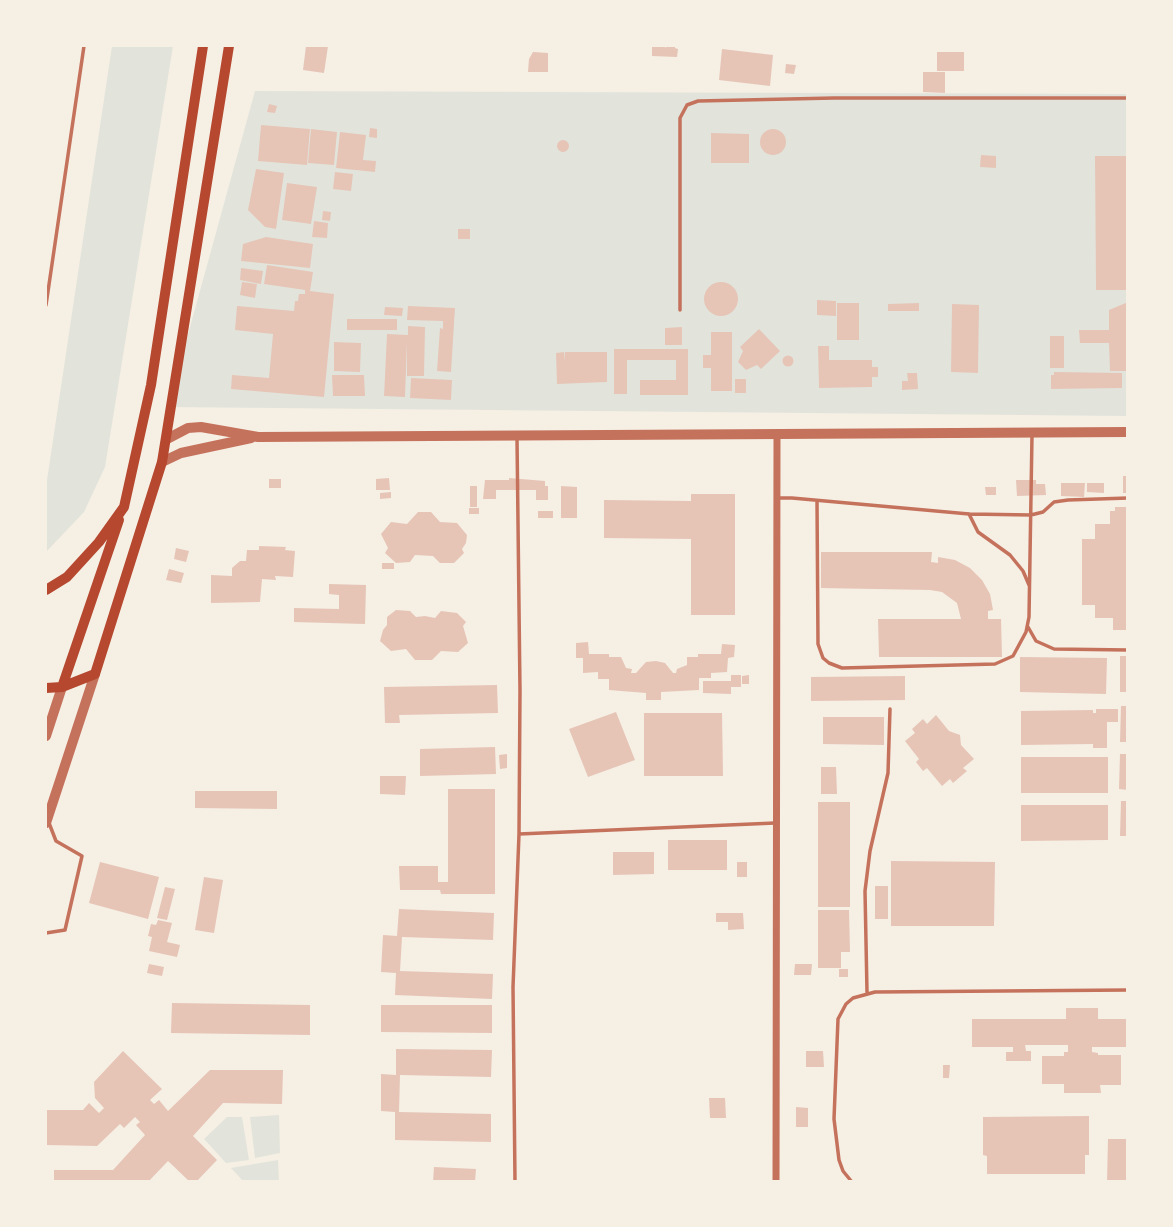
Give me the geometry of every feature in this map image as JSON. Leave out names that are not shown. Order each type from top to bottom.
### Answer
[{"type":"main road","points":[[62,687],[124,508],[151,385],[203,46]]},
{"type":"main road","points":[[46,688],[62,687],[95,674],[162,462],[229,46]]},
{"type":"main road","points":[[46,590],[67,577],[99,542],[124,508]]},
{"type":"street","points":[[167,439],[188,428],[201,427],[258,437],[1128,432]]},
{"type":"street","points":[[776,1181],[777,434]]},
{"type":"street","points":[[162,462],[181,453],[258,437]]},
{"type":"street","points":[[46,820],[95,674]]},
{"type":"street","points":[[46,736],[62,687]]},
{"type":"lane","points":[[46,305],[84,46]]},
{"type":"lane","points":[[680,310],[680,118],[687,105],[698,101],[834,98],[1128,99]]},
{"type":"lane","points":[[817,501],[818,644],[823,658],[842,667],[995,664],[1013,656],[1028,625],[1031,433]]},
{"type":"lane","points":[[516,1181],[513,987],[519,834],[520,691],[517,435]]},
{"type":"lane","points":[[776,498],[969,514],[1031,515],[1043,512],[1054,502],[1128,498]]},
{"type":"lane","points":[[969,514],[974,528],[981,536],[1010,555],[1018,564],[1030,587]]},
{"type":"lane","points":[[1028,625],[1036,641],[1047,648],[1128,650]]},
{"type":"lane","points":[[867,992],[864,891],[888,773],[890,709]]},
{"type":"lane","points":[[46,820],[56,841],[82,856],[65,930],[46,933]]},
{"type":"lane","points":[[519,834],[778,823]]},
{"type":"lane","points":[[852,1181],[843,1171],[835,1133],[837,1028],[841,1011],[859,995],[867,992],[1128,990]]},
{"type":"shaded area","points":[[112,46],[173,46],[105,467],[84,512],[46,552],[46,487]]},
{"type":"shaded area","points":[[255,91],[1127,94],[1127,416],[168,407]]},
{"type":"shaded area","points":[[279,1115],[280,1153],[255,1158],[250,1117]]},
{"type":"shaded area","points":[[227,1117],[242,1117],[249,1160],[226,1163],[204,1139]]},
{"type":"shaded area","points":[[278,1160],[279,1181],[243,1181],[231,1168]]},
{"type":"building","points":[[306,46],[328,46],[324,73],[303,70]]},
{"type":"building","points":[[675,46],[678,49],[677,57],[652,56],[652,47]]},
{"type":"building","points":[[722,49],[773,55],[770,86],[719,80]]},
{"type":"building","points":[[533,52],[548,53],[548,72],[528,72],[529,59]]},
{"type":"building","points":[[937,52],[964,52],[964,71],[937,71]]},
{"type":"building","points":[[786,64],[796,65],[794,74],[785,73]]},
{"type":"building","points":[[923,72],[945,72],[945,93],[923,92]]},
{"type":"building","points":[[269,104],[277,106],[275,113],[267,112]]},
{"type":"building","points":[[261,125],[310,129],[307,165],[258,161]]},
{"type":"building","points":[[370,128],[377,129],[377,138],[369,137]]},
{"type":"building","points":[[311,129],[337,132],[334,165],[308,163]]},
{"type":"building","points":[[773,129],[782,133],[786,142],[782,151],[773,155],[764,151],[760,142],[764,133]]},
{"type":"building","points":[[340,132],[366,135],[363,160],[376,161],[375,172],[336,168]]},
{"type":"building","points":[[711,133],[749,134],[749,163],[711,163]]},
{"type":"building","points":[[558,141],[568,141],[568,151],[558,151]]},
{"type":"building","points":[[981,155],[996,156],[996,168],[980,167]]},
{"type":"building","points":[[1095,156],[1128,156],[1128,290],[1096,290]]},
{"type":"building","points":[[256,169],[284,173],[276,229],[265,227],[248,210]]},
{"type":"building","points":[[335,172],[353,174],[351,191],[333,189]]},
{"type":"building","points":[[287,183],[317,187],[311,224],[282,220]]},
{"type":"building","points":[[323,211],[331,212],[330,221],[322,220]]},
{"type":"building","points":[[314,221],[328,223],[327,238],[312,237]]},
{"type":"building","points":[[458,229],[470,229],[470,239],[458,239]]},
{"type":"building","points":[[266,237],[313,244],[310,268],[241,261],[243,244]]},
{"type":"building","points":[[267,265],[313,272],[310,291],[334,294],[324,397],[231,389],[232,375],[269,378],[273,334],[235,330],[237,306],[294,311],[299,294],[305,294],[305,290],[264,284]]},
{"type":"building","points":[[241,268],[263,271],[261,284],[240,280]]},
{"type":"building","points":[[242,282],[257,284],[255,298],[240,295]]},
{"type":"building","points":[[721,282],[733,287],[738,299],[733,311],[721,316],[709,311],[704,299],[709,287]]},
{"type":"building","points":[[817,300],[836,301],[836,316],[817,315]]},
{"type":"building","points":[[1128,302],[1128,371],[1110,371],[1109,343],[1080,343],[1079,330],[1109,330],[1109,310]]},
{"type":"building","points":[[837,303],[859,303],[859,340],[837,340]]},
{"type":"building","points":[[919,303],[919,311],[888,311],[888,304]]},
{"type":"building","points":[[952,304],[979,305],[978,373],[951,372]]},
{"type":"building","points":[[408,306],[455,308],[451,372],[437,371],[440,328],[443,329],[443,321],[407,320]]},
{"type":"building","points":[[385,307],[403,308],[402,316],[384,315]]},
{"type":"building","points":[[347,319],[397,319],[397,330],[347,330]]},
{"type":"building","points":[[408,326],[425,327],[424,376],[407,376],[407,342],[405,397],[384,396],[387,334],[408,335]]},
{"type":"building","points":[[682,327],[682,345],[665,345],[665,328]]},
{"type":"building","points":[[759,329],[780,351],[761,369],[757,365],[746,370],[738,362],[743,351],[740,347]]},
{"type":"building","points":[[711,332],[732,332],[732,391],[711,391],[711,368],[703,368],[703,355],[711,355]]},
{"type":"building","points":[[1050,336],[1064,336],[1064,368],[1050,368]]},
{"type":"building","points":[[334,342],[361,343],[360,372],[334,371]]},
{"type":"building","points":[[818,346],[829,346],[829,360],[872,360],[872,367],[878,367],[878,377],[872,377],[872,387],[819,388]]},
{"type":"building","points":[[614,349],[688,349],[688,395],[640,395],[640,380],[676,380],[676,360],[627,360],[627,394],[614,394]]},
{"type":"building","points":[[564,352],[565,361],[565,352],[607,352],[607,382],[557,384],[556,353]]},
{"type":"building","points":[[788,356],[792,357],[792,365],[788,366],[784,365],[783,361],[784,357]]},
{"type":"building","points":[[1054,372],[1122,373],[1122,388],[1051,389],[1051,375],[1054,375]]},
{"type":"building","points":[[907,373],[917,373],[918,389],[902,390],[902,381],[908,381]]},
{"type":"building","points":[[332,375],[364,375],[365,396],[333,396]]},
{"type":"building","points":[[411,378],[452,380],[451,400],[410,398]]},
{"type":"building","points":[[735,379],[746,379],[746,393],[735,393]]},
{"type":"building","points":[[1123,476],[1128,476],[1128,493],[1123,493]]},
{"type":"building","points":[[389,478],[390,490],[376,490],[376,479]]},
{"type":"building","points":[[509,478],[545,481],[545,486],[548,486],[548,500],[536,500],[536,490],[496,490],[496,499],[483,499],[485,480]]},
{"type":"building","points":[[269,479],[281,479],[281,488],[269,488]]},
{"type":"building","points":[[1016,480],[1036,480],[1036,484],[1045,484],[1046,495],[1017,496]]},
{"type":"building","points":[[1061,483],[1085,483],[1084,497],[1061,496]]},
{"type":"building","points":[[1087,483],[1104,483],[1104,493],[1087,492]]},
{"type":"building","points":[[470,486],[477,486],[477,507],[470,507]]},
{"type":"building","points":[[561,486],[577,487],[577,518],[561,518]]},
{"type":"building","points":[[985,487],[996,487],[996,495],[986,495]]},
{"type":"building","points":[[391,492],[391,498],[380,499],[380,493]]},
{"type":"building","points":[[691,494],[735,494],[735,615],[691,615],[691,539],[604,538],[604,500],[691,501]]},
{"type":"building","points":[[1115,507],[1128,507],[1128,630],[1113,630],[1113,618],[1095,618],[1095,605],[1082,605],[1082,539],[1095,539],[1095,524],[1110,524],[1110,511],[1115,511]]},
{"type":"building","points":[[469,508],[479,508],[479,514],[469,514]]},
{"type":"building","points":[[538,511],[553,511],[553,518],[538,518]]},
{"type":"building","points":[[418,512],[431,512],[440,522],[457,523],[467,535],[462,549],[464,553],[454,563],[440,563],[433,556],[415,555],[410,562],[396,563],[385,553],[388,548],[381,534],[391,522],[407,524]]},
{"type":"building","points":[[259,546],[286,547],[285,550],[295,551],[293,577],[275,576],[276,580],[262,579],[260,602],[211,603],[211,575],[232,576],[232,568],[240,561],[246,561],[247,550],[259,550]]},
{"type":"building","points":[[176,548],[189,551],[186,562],[174,559]]},
{"type":"building","points":[[821,552],[932,552],[931,562],[938,563],[938,557],[955,560],[970,568],[982,580],[990,594],[993,610],[988,611],[988,619],[1001,619],[1002,657],[879,657],[878,619],[961,619],[957,603],[942,592],[930,590],[821,588]]},
{"type":"building","points":[[382,563],[394,563],[394,569],[382,569]]},
{"type":"building","points":[[169,569],[184,573],[181,583],[166,580]]},
{"type":"building","points":[[329,584],[366,585],[365,624],[294,622],[294,608],[339,609],[339,595],[329,594]]},
{"type":"building","points":[[396,610],[410,611],[416,617],[435,618],[441,611],[457,613],[466,622],[463,626],[468,643],[458,652],[441,651],[432,660],[415,660],[406,649],[391,651],[380,641],[387,625],[387,617]]},
{"type":"building","points":[[588,642],[589,654],[621,657],[626,668],[632,669],[631,673],[636,673],[646,662],[656,661],[665,663],[676,673],[677,669],[687,665],[687,657],[721,654],[722,644],[735,645],[734,657],[728,658],[727,672],[711,673],[711,678],[699,678],[699,690],[661,692],[661,700],[646,700],[646,693],[609,690],[609,679],[598,679],[598,672],[583,673],[583,658],[576,658],[576,643]]},
{"type":"building","points":[[1120,656],[1128,656],[1128,692],[1120,692]]},
{"type":"building","points":[[1020,657],[1107,658],[1106,694],[1020,692]]},
{"type":"building","points":[[731,675],[741,675],[741,687],[731,687],[731,694],[703,693],[703,681],[731,681]]},
{"type":"building","points":[[749,675],[749,684],[742,684],[742,676]]},
{"type":"building","points":[[905,676],[905,700],[811,701],[811,677]]},
{"type":"building","points":[[497,685],[498,713],[399,715],[400,723],[385,723],[384,687]]},
{"type":"building","points":[[1121,706],[1128,706],[1128,742],[1120,742]]},
{"type":"building","points":[[1096,709],[1118,709],[1118,722],[1107,722],[1107,748],[1093,748],[1093,744],[1021,745],[1021,711],[1093,710],[1093,713],[1096,713]]},
{"type":"building","points":[[616,712],[635,760],[588,777],[569,729]]},
{"type":"building","points":[[644,713],[722,713],[723,776],[644,776]]},
{"type":"building","points":[[936,715],[949,731],[960,735],[961,745],[974,759],[963,768],[967,771],[953,783],[950,779],[942,786],[927,768],[923,771],[916,762],[919,759],[905,741],[915,733],[912,729],[923,719],[927,724]]},
{"type":"building","points":[[823,717],[884,717],[884,745],[823,744]]},
{"type":"building","points":[[495,747],[496,774],[420,776],[420,749]]},
{"type":"building","points":[[507,754],[507,768],[500,769],[499,755]]},
{"type":"building","points":[[1120,754],[1128,754],[1128,790],[1119,789]]},
{"type":"building","points":[[1021,757],[1108,757],[1108,793],[1021,793]]},
{"type":"building","points":[[821,767],[836,767],[837,794],[821,794]]},
{"type":"building","points":[[380,776],[406,776],[405,795],[380,794]]},
{"type":"building","points":[[448,789],[495,789],[495,894],[441,894],[440,890],[400,890],[399,866],[438,866],[438,882],[448,882]]},
{"type":"building","points":[[195,791],[277,791],[277,809],[195,808]]},
{"type":"building","points":[[1121,801],[1128,801],[1128,836],[1120,836]]},
{"type":"building","points":[[818,802],[850,802],[850,907],[818,907]]},
{"type":"building","points":[[1021,805],[1108,805],[1108,840],[1021,841]]},
{"type":"building","points":[[668,840],[727,840],[727,870],[668,870]]},
{"type":"building","points":[[613,852],[654,852],[654,874],[613,875]]},
{"type":"building","points":[[891,861],[995,862],[994,926],[891,926]]},
{"type":"building","points":[[100,862],[159,877],[148,919],[89,903]]},
{"type":"building","points":[[737,862],[747,862],[747,877],[737,877]]},
{"type":"building","points":[[204,877],[223,880],[214,933],[195,930]]},
{"type":"building","points":[[875,886],[888,886],[888,919],[875,919]]},
{"type":"building","points":[[165,887],[175,889],[167,920],[157,918]]},
{"type":"building","points":[[399,909],[494,913],[493,940],[402,937],[400,971],[493,974],[492,999],[395,995],[396,973],[381,972],[383,935],[397,936]]},
{"type":"building","points":[[818,910],[849,910],[850,952],[841,952],[841,968],[818,968]]},
{"type":"building","points":[[716,913],[743,913],[744,929],[728,930],[728,922],[716,922]]},
{"type":"building","points":[[158,920],[172,923],[167,942],[180,945],[177,957],[149,951],[152,937],[148,936],[151,924],[156,925]]},
{"type":"building","points":[[149,964],[164,967],[162,976],[147,973]]},
{"type":"building","points":[[795,964],[812,964],[811,975],[794,975]]},
{"type":"building","points":[[839,969],[848,969],[848,977],[839,977]]},
{"type":"building","points":[[172,1003],[310,1005],[310,1035],[171,1033]]},
{"type":"building","points":[[381,1005],[492,1005],[492,1033],[381,1032]]},
{"type":"building","points":[[1066,1008],[1098,1008],[1098,1019],[1128,1019],[1128,1047],[1092,1047],[1092,1052],[1098,1055],[1121,1055],[1121,1085],[1100,1085],[1101,1093],[1064,1093],[1064,1084],[1042,1084],[1042,1056],[1064,1056],[1064,1052],[1068,1052],[1068,1045],[1025,1045],[1026,1051],[1031,1051],[1031,1061],[1006,1061],[1006,1052],[1013,1052],[1013,1047],[972,1047],[972,1019],[1066,1019]]},
{"type":"building","points":[[396,1049],[492,1050],[491,1077],[400,1075],[399,1112],[491,1114],[491,1142],[395,1140],[395,1112],[381,1111],[381,1074],[396,1075]]},
{"type":"building","points":[[123,1051],[162,1089],[150,1100],[154,1104],[159,1100],[168,1111],[210,1070],[283,1070],[282,1104],[223,1103],[193,1136],[217,1160],[196,1182],[190,1182],[168,1161],[148,1182],[54,1182],[54,1170],[113,1170],[145,1135],[136,1125],[140,1122],[135,1117],[124,1128],[120,1124],[97,1146],[46,1145],[46,1110],[83,1110],[89,1103],[99,1113],[104,1108],[95,1098],[94,1082]]},
{"type":"building","points":[[806,1051],[823,1051],[824,1067],[806,1067]]},
{"type":"building","points":[[943,1065],[950,1065],[949,1078],[943,1078]]},
{"type":"building","points":[[709,1098],[725,1098],[726,1118],[710,1118]]},
{"type":"building","points":[[796,1107],[808,1108],[808,1127],[796,1127]]},
{"type":"building","points":[[1089,1116],[1089,1155],[1085,1155],[1085,1174],[987,1174],[987,1156],[983,1155],[983,1117]]},
{"type":"building","points":[[1108,1139],[1128,1139],[1128,1182],[1107,1182]]},
{"type":"building","points":[[434,1167],[476,1169],[475,1182],[433,1182]]}]
